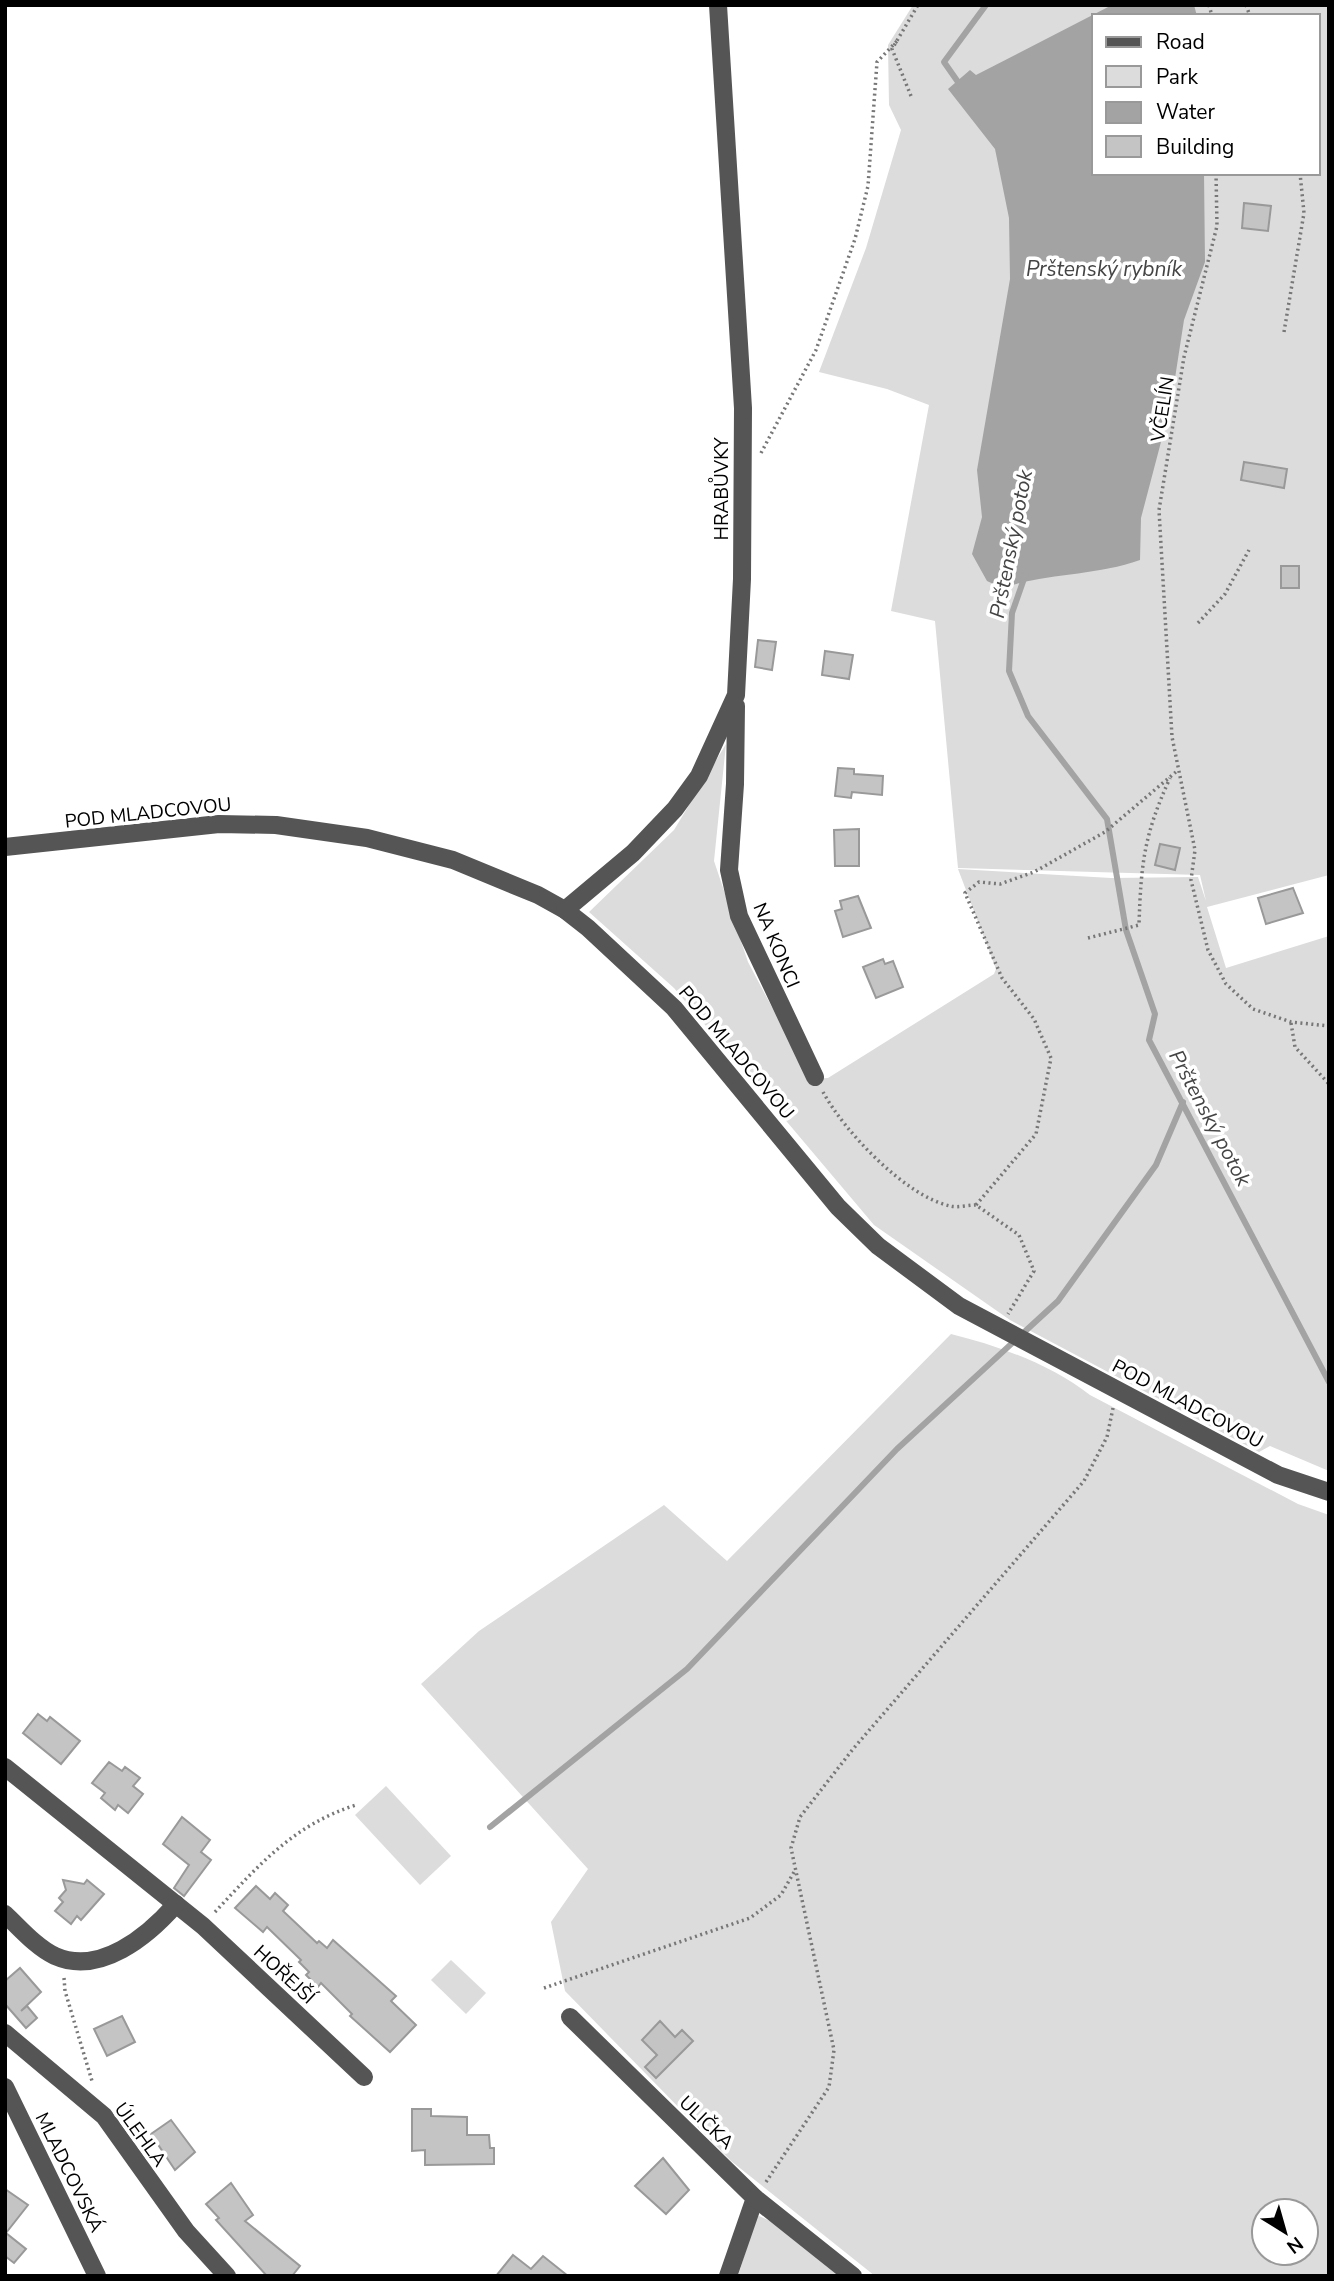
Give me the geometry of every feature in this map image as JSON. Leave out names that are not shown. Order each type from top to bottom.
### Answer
[{"type":"street","name":"HRABŮVKY","points":[[565,910],[633,853],[675,809],[699,776],[736,695],[742,579],[743,408],[718,5]]},
{"type":"street","name":"NA KONCI","points":[[736,695],[735,784],[729,870],[739,916],[815,1077]]},
{"type":"street","name":"POD MLADCOVOU","points":[[5,847],[219,824],[276,825],[368,838],[453,860],[512,883],[565,910],[674,1007],[838,1207],[923,1281],[959,1306],[1278,1475],[1329,1492]]},
{"type":"street","name":"HOŘEJŠÍ","points":[[5,1767],[176,1905],[364,2077]]},
{"type":"street","points":[[5,1914],[47,1951],[80,1961],[120,1950],[163,1919],[176,1905]]},
{"type":"street","name":"ULIČKA","points":[[570,2017],[755,2198],[853,2276]]},
{"type":"street","name":"ÚLEHLA","points":[[5,2034],[104,2116],[186,2231],[227,2276]]},
{"type":"street","name":"MLADCOVSKÁ","points":[[5,2087],[97,2276]]},
{"type":"street","points":[[728,2276],[755,2198]]},
{"type":"path","points":[[911,96],[892,49],[918,5]]},
{"type":"path","points":[[741,480],[765,448],[820,338],[855,239],[868,186],[877,62],[897,41]]},
{"type":"path","name":"VČELÍN","points":[[1216,175],[1217,226],[1184,357],[1159,510],[1166,652],[1177,771],[1195,850],[1191,880],[1208,950],[1226,984],[1253,1009],[1291,1022],[1329,1026]]},
{"type":"path","points":[[1284,332],[1304,213],[1300,175]]},
{"type":"path","points":[[1198,623],[1225,594],[1248,550]]},
{"type":"path","points":[[976,1205],[1036,1134],[1052,1058],[1034,1019],[1002,978],[965,893],[979,882],[1000,884],[1034,872],[1112,828],[1177,771]]},
{"type":"path","points":[[1088,938],[1139,925],[1141,862],[1151,819],[1171,777]]},
{"type":"path","points":[[1291,1022],[1295,1047],[1329,1084]]},
{"type":"path","points":[[815,1077],[836,1116],[916,1191],[951,1207],[976,1205],[1019,1235],[1034,1271],[999,1327]]},
{"type":"path","points":[[755,2198],[829,2087],[834,2050],[791,1847],[800,1817],[853,1749],[1084,1481],[1107,1437],[1118,1389]]},
{"type":"path","points":[[211,1917],[269,1854],[323,1815],[356,1805]]},
{"type":"path","points":[[544,1987],[750,1917],[781,1895],[795,1870]]},
{"type":"path","points":[[72,1973],[64,1978],[65,1991],[104,2116]]},
{"type":"green space","points":[[913,5],[1329,5],[1329,875],[1207,907],[1226,968],[1329,936],[1329,1471],[1270,1446],[1259,1452],[1010,1320],[874,1225],[674,988],[589,912],[674,830],[726,744],[714,861],[748,962],[810,1079],[828,1078],[994,974],[996,969],[958,869],[1111,878],[1198,877],[1206,901],[1200,875],[958,868],[935,621],[891,611],[929,405],[887,389],[819,372],[866,248],[901,130],[889,105],[888,45]]},
{"type":"green space","points":[[951,1334],[1006,1350],[1041,1365],[1090,1395],[1298,1504],[1329,1515],[1329,2276],[875,2276],[731,2161],[565,1991],[551,1922],[588,1869],[421,1684],[479,1631],[664,1505],[727,1561]]},
{"type":"green space","points":[[386,1786],[451,1856],[420,1885],[355,1815]]},
{"type":"green space","points":[[451,1960],[486,1993],[466,2014],[431,1980]]},
{"type":"green space","points":[[757,2215],[772,2222],[840,2276],[738,2276]]},
{"type":"water","name":"Prštenský rybník","points":[[1112,5],[1194,5],[1196,14],[1095,14]]},
{"type":"water","name":"Prštenský rybník","points":[[1092,15],[1092,175],[1204,175],[1205,262],[1184,320],[1171,404],[1141,518],[1140,560],[1002,588],[987,581],[972,554],[982,517],[977,470],[1010,279],[1009,218],[995,149],[948,89],[970,70],[976,75]]},
{"type":"building","points":[[1244,203],[1271,206],[1268,231],[1242,228]]},
{"type":"building","points":[[1244,462],[1287,469],[1284,488],[1241,480]]},
{"type":"building","points":[[1281,566],[1299,566],[1299,588],[1281,588]]},
{"type":"building","points":[[758,640],[776,642],[772,670],[755,667]]},
{"type":"building","points":[[825,651],[853,655],[849,679],[822,675]]},
{"type":"building","points":[[838,768],[854,769],[854,774],[883,776],[882,795],[852,792],[851,798],[835,796]]},
{"type":"building","points":[[859,829],[859,866],[835,866],[834,830]]},
{"type":"building","points":[[1160,844],[1180,848],[1175,870],[1155,865]]},
{"type":"building","points":[[1293,888],[1303,913],[1266,924],[1258,898]]},
{"type":"building","points":[[858,896],[871,928],[843,937],[835,911],[842,909],[840,901]]},
{"type":"building","points":[[883,959],[885,964],[893,961],[903,987],[876,998],[863,967]]},
{"type":"building","points":[[38,1714],[47,1721],[50,1717],[80,1741],[61,1764],[23,1733]]},
{"type":"building","points":[[109,1762],[122,1771],[125,1767],[140,1778],[133,1786],[143,1794],[128,1813],[118,1805],[115,1810],[101,1798],[105,1793],[92,1783]]},
{"type":"building","points":[[182,1817],[210,1840],[201,1852],[211,1860],[184,1896],[174,1888],[189,1865],[163,1844]]},
{"type":"building","points":[[63,1880],[84,1884],[87,1880],[104,1894],[81,1920],[77,1916],[71,1924],[55,1911],[63,1902],[59,1898],[66,1890]]},
{"type":"building","points":[[256,1886],[270,1899],[275,1893],[288,1905],[283,1911],[317,1943],[319,1941],[327,1948],[333,1940],[396,1996],[391,2001],[416,2025],[390,2052],[350,2016],[352,2014],[321,1983],[318,1987],[306,1975],[309,1972],[299,1962],[301,1960],[267,1927],[263,1932],[235,1908]]},
{"type":"building","points":[[20,1968],[41,1992],[21,2011],[27,2006],[37,2018],[26,2028],[5,2004],[5,1981]]},
{"type":"building","points":[[122,2016],[135,2042],[107,2056],[94,2029]]},
{"type":"building","points":[[660,2021],[675,2037],[682,2030],[693,2041],[656,2078],[645,2067],[657,2055],[642,2040]]},
{"type":"building","points":[[412,2109],[431,2109],[431,2116],[467,2117],[467,2135],[489,2135],[490,2148],[494,2148],[494,2164],[425,2165],[425,2150],[412,2151]]},
{"type":"building","points":[[171,2120],[195,2152],[175,2170],[151,2134]]},
{"type":"building","points":[[663,2158],[689,2190],[666,2214],[635,2186]]},
{"type":"building","points":[[231,2183],[253,2215],[245,2221],[300,2266],[292,2276],[267,2276],[216,2220],[219,2218],[206,2204]]},
{"type":"building","points":[[5,2189],[28,2205],[6,2233],[26,2249],[14,2263],[5,2256]]},
{"type":"building","points":[[513,2255],[531,2269],[543,2256],[568,2276],[496,2276]]},
{"type":"waterway","name":"Prštenský potok","points":[[965,85],[958,82],[944,62],[986,5]]},
{"type":"waterway","name":"Prštenský potok","points":[[1026,573],[1012,613],[1009,671],[1028,716],[1107,819],[1126,930],[1155,1014],[1149,1040],[1329,1382]]},
{"type":"waterway","points":[[490,1827],[687,1669],[897,1449],[1058,1301],[1156,1165],[1183,1102]]}]
